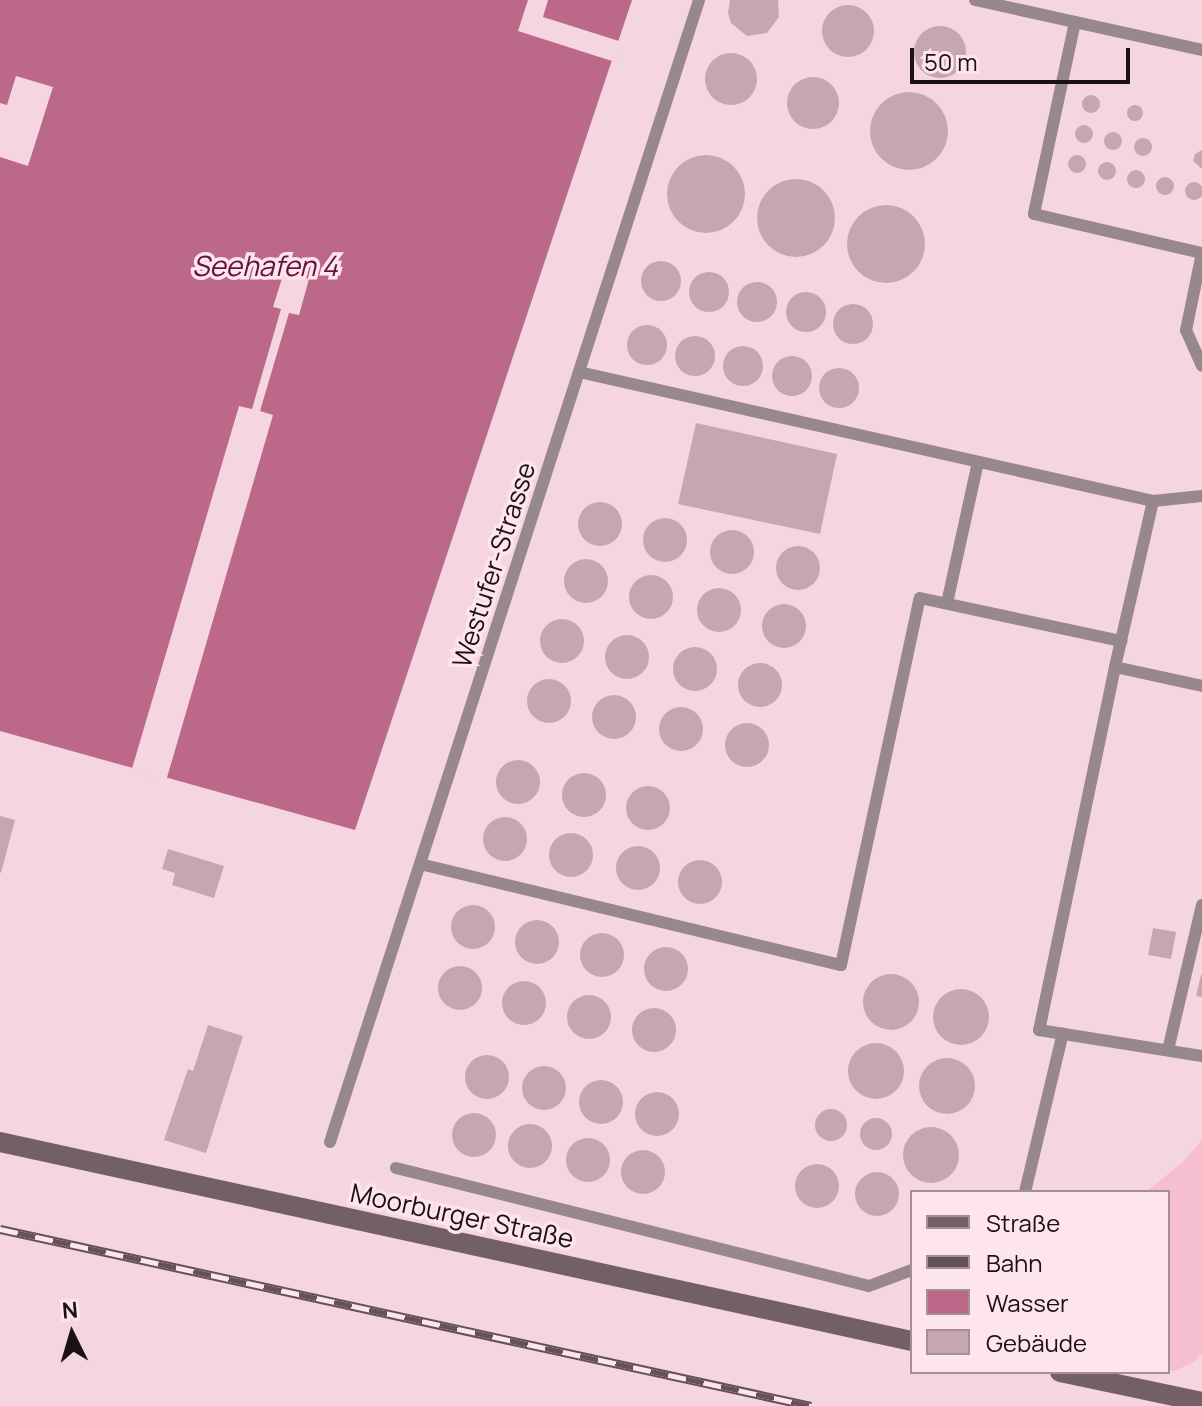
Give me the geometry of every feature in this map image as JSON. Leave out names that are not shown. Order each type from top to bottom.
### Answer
[{"type":"main road","name":"Moorburger Straße","points":[[0,1142],[910,1341]]},
{"type":"main road","points":[[1069,1374],[1202,1402]]},
{"type":"lane","name":"Westufer-Strasse","points":[[330,1142],[699,0]]},
{"type":"lane","points":[[975,0],[1001,3],[1202,50]]},
{"type":"lane","points":[[1075,22],[1034,214],[1202,253],[1186,330],[1202,366]]},
{"type":"lane","points":[[579,372],[1153,501],[1202,496]]},
{"type":"lane","points":[[947,603],[978,462]]},
{"type":"lane","points":[[1153,501],[1039,1030],[1202,1056]]},
{"type":"lane","points":[[420,864],[841,965],[920,598],[1121,641]]},
{"type":"lane","points":[[1115,667],[1202,686]]},
{"type":"lane","points":[[1168,1050],[1202,905]]},
{"type":"lane","points":[[1025,1190],[1063,1033]]},
{"type":"lane","points":[[396,1168],[869,1286],[910,1271]]},
{"type":"shaded area","points":[[1202,1140],[1202,1353],[1194,1362],[1174,1371],[1170,1370],[1170,1190],[1148,1190],[1183,1162]]},
{"type":"water","name":"Seehafen 4","points":[[0,0],[632,0],[355,830],[0,731]]},
{"type":"pier","points":[[528,0],[548,0],[543,17],[622,42],[615,62],[518,31]]},
{"type":"pier","points":[[16,76],[53,87],[28,166],[0,157],[0,103],[7,105]]},
{"type":"pier","points":[[284,272],[309,279],[299,315],[289,313],[260,411],[273,415],[166,781],[131,772],[239,406],[252,409],[281,309],[273,307]]},
{"type":"building","points":[[730,0],[778,0],[779,17],[767,33],[747,36],[731,23],[728,13]]},
{"type":"building","points":[[848,5],[866,13],[874,31],[866,49],[848,57],[830,49],[822,31],[830,13]]},
{"type":"building","points":[[940,26],[958,34],[966,52],[958,70],[940,78],[922,70],[914,52],[922,34]]},
{"type":"building","points":[[731,53],[749,61],[757,79],[749,97],[731,105],[713,97],[705,79],[713,61]]},
{"type":"building","points":[[813,77],[832,84],[839,103],[832,122],[813,129],[794,122],[787,103],[794,84]]},
{"type":"building","points":[[909,92],[924,95],[937,103],[945,116],[948,131],[945,146],[937,159],[924,167],[909,170],[894,167],[881,159],[873,146],[870,131],[873,116],[881,103],[894,95]]},
{"type":"building","points":[[1087,95],[1095,95],[1100,104],[1098,111],[1087,113],[1082,108],[1082,100]]},
{"type":"building","points":[[1135,105],[1141,107],[1141,119],[1135,121],[1129,119],[1127,113],[1129,107]]},
{"type":"building","points":[[1080,125],[1088,125],[1093,134],[1091,141],[1080,143],[1075,138],[1075,130]]},
{"type":"building","points":[[1109,132],[1117,132],[1122,141],[1120,148],[1109,150],[1104,145],[1104,137]]},
{"type":"building","points":[[1139,138],[1147,138],[1152,147],[1150,154],[1139,156],[1134,151],[1134,143]]},
{"type":"building","points":[[1202,150],[1202,169],[1193,161],[1195,154]]},
{"type":"building","points":[[706,155],[721,158],[734,166],[742,179],[745,194],[742,209],[734,222],[721,230],[706,233],[691,230],[678,222],[670,209],[667,194],[670,179],[678,166],[691,158]]},
{"type":"building","points":[[1073,155],[1081,155],[1086,164],[1084,171],[1073,173],[1068,168],[1068,160]]},
{"type":"building","points":[[1103,162],[1111,162],[1116,171],[1114,178],[1103,180],[1098,175],[1098,167]]},
{"type":"building","points":[[1132,170],[1140,170],[1145,179],[1143,186],[1132,188],[1127,183],[1127,175]]},
{"type":"building","points":[[1161,177],[1169,177],[1174,186],[1172,193],[1161,195],[1156,190],[1156,182]]},
{"type":"building","points":[[796,179],[811,182],[824,190],[832,203],[835,218],[832,233],[824,246],[811,254],[796,257],[781,254],[768,246],[760,233],[757,218],[760,203],[768,190],[781,182]]},
{"type":"building","points":[[1194,182],[1203,191],[1194,200],[1185,191]]},
{"type":"building","points":[[886,205],[901,208],[914,216],[922,229],[925,244],[922,259],[914,272],[901,280],[886,283],[871,280],[858,272],[850,259],[847,244],[850,229],[858,216],[871,208]]},
{"type":"building","points":[[661,261],[675,267],[681,281],[675,295],[661,301],[647,295],[641,281],[647,267]]},
{"type":"building","points":[[709,272],[723,278],[729,292],[723,306],[709,312],[695,306],[689,292],[695,278]]},
{"type":"building","points":[[757,282],[771,288],[777,302],[771,316],[757,322],[743,316],[737,302],[743,288]]},
{"type":"building","points":[[806,292],[820,298],[826,312],[820,326],[806,332],[792,326],[786,312],[792,298]]},
{"type":"building","points":[[853,304],[867,310],[873,324],[867,338],[853,344],[839,338],[833,324],[839,310]]},
{"type":"building","points":[[647,325],[661,331],[667,345],[661,359],[647,365],[633,359],[627,345],[633,331]]},
{"type":"building","points":[[695,336],[709,342],[715,356],[709,370],[695,376],[681,370],[675,356],[681,342]]},
{"type":"building","points":[[743,346],[757,352],[763,366],[757,380],[743,386],[729,380],[723,366],[729,352]]},
{"type":"building","points":[[792,356],[806,362],[812,376],[806,390],[792,396],[778,390],[772,376],[778,362]]},
{"type":"building","points":[[839,368],[853,374],[859,388],[853,402],[839,408],[825,402],[819,388],[825,374]]},
{"type":"building","points":[[696,423],[837,454],[820,534],[678,504]]},
{"type":"building","points":[[600,502],[616,508],[622,524],[616,540],[600,546],[584,540],[578,524],[584,508]]},
{"type":"building","points":[[665,518],[681,524],[687,540],[681,556],[665,562],[649,556],[643,540],[649,524]]},
{"type":"building","points":[[732,530],[747,537],[754,552],[747,567],[732,574],[717,567],[710,552],[717,537]]},
{"type":"building","points":[[798,546],[814,552],[820,568],[814,584],[798,590],[782,584],[776,568],[782,552]]},
{"type":"building","points":[[586,559],[602,565],[608,581],[602,597],[586,603],[570,597],[564,581],[570,565]]},
{"type":"building","points":[[651,575],[667,581],[673,597],[667,613],[651,619],[635,613],[629,597],[635,581]]},
{"type":"building","points":[[719,588],[735,594],[741,610],[735,626],[719,632],[703,626],[697,610],[703,594]]},
{"type":"building","points":[[784,604],[800,610],[806,626],[800,642],[784,648],[768,642],[762,626],[768,610]]},
{"type":"building","points":[[562,619],[578,625],[584,641],[578,657],[562,663],[546,657],[540,641],[546,625]]},
{"type":"building","points":[[627,635],[643,641],[649,657],[643,673],[627,679],[611,673],[605,657],[611,641]]},
{"type":"building","points":[[695,647],[711,653],[717,669],[711,685],[695,691],[679,685],[673,669],[679,653]]},
{"type":"building","points":[[760,663],[776,669],[782,685],[776,701],[760,707],[744,701],[738,685],[744,669]]},
{"type":"building","points":[[549,679],[565,685],[571,701],[565,717],[549,723],[533,717],[527,701],[533,685]]},
{"type":"building","points":[[614,695],[630,701],[636,717],[630,733],[614,739],[598,733],[592,717],[598,701]]},
{"type":"building","points":[[681,707],[697,713],[703,729],[697,745],[681,751],[665,745],[659,729],[665,713]]},
{"type":"building","points":[[747,723],[763,729],[769,745],[763,761],[747,767],[731,761],[725,745],[731,729]]},
{"type":"building","points":[[518,760],[534,766],[540,782],[534,798],[518,804],[502,798],[496,782],[502,766]]},
{"type":"building","points":[[584,773],[600,779],[606,795],[600,811],[584,817],[568,811],[562,795],[568,779]]},
{"type":"building","points":[[648,786],[664,792],[670,808],[664,824],[648,830],[632,824],[626,808],[632,792]]},
{"type":"building","points":[[0,816],[15,820],[1,873],[0,872]]},
{"type":"building","points":[[505,817],[521,823],[527,839],[521,855],[505,861],[489,855],[483,839],[489,823]]},
{"type":"building","points":[[571,833],[587,839],[593,855],[587,871],[571,877],[555,871],[549,855],[555,839]]},
{"type":"building","points":[[638,846],[654,852],[660,868],[654,884],[638,890],[622,884],[616,868],[622,852]]},
{"type":"building","points":[[168,849],[224,866],[214,898],[172,885],[175,873],[162,869]]},
{"type":"building","points":[[700,860],[716,866],[722,882],[716,898],[700,904],[684,898],[678,882],[684,866]]},
{"type":"building","points":[[473,905],[488,912],[495,927],[488,942],[473,949],[458,942],[451,927],[458,912]]},
{"type":"building","points":[[537,920],[553,926],[559,942],[553,958],[537,964],[521,958],[515,942],[521,926]]},
{"type":"building","points":[[1153,928],[1176,932],[1171,959],[1148,955]]},
{"type":"building","points":[[602,933],[618,939],[624,955],[618,971],[602,977],[586,971],[580,955],[586,939]]},
{"type":"building","points":[[666,947],[682,953],[688,969],[682,985],[666,991],[650,985],[644,969],[650,953]]},
{"type":"building","points":[[460,966],[476,972],[482,988],[476,1004],[460,1010],[444,1004],[438,988],[444,972]]},
{"type":"building","points":[[891,974],[911,982],[919,1002],[911,1022],[891,1030],[871,1022],[863,1002],[871,982]]},
{"type":"building","points":[[1202,975],[1202,997],[1196,996]]},
{"type":"building","points":[[524,981],[540,987],[546,1003],[540,1019],[524,1025],[508,1019],[502,1003],[508,987]]},
{"type":"building","points":[[961,989],[981,997],[989,1017],[981,1037],[961,1045],[941,1037],[933,1017],[941,997]]},
{"type":"building","points":[[589,995],[605,1001],[611,1017],[605,1033],[589,1039],[573,1033],[567,1017],[573,1001]]},
{"type":"building","points":[[654,1008],[670,1014],[676,1030],[670,1046],[654,1052],[638,1046],[632,1030],[638,1014]]},
{"type":"building","points":[[208,1025],[243,1036],[206,1153],[164,1140],[188,1069],[193,1071]]},
{"type":"building","points":[[876,1043],[896,1051],[904,1071],[896,1091],[876,1099],[856,1091],[848,1071],[856,1051]]},
{"type":"building","points":[[487,1055],[503,1061],[509,1077],[503,1093],[487,1099],[471,1093],[465,1077],[471,1061]]},
{"type":"building","points":[[947,1058],[967,1066],[975,1086],[967,1106],[947,1114],[927,1106],[919,1086],[927,1066]]},
{"type":"building","points":[[544,1066],[560,1072],[566,1088],[560,1104],[544,1110],[528,1104],[522,1088],[528,1072]]},
{"type":"building","points":[[601,1080],[616,1087],[623,1102],[616,1117],[601,1124],[586,1117],[579,1102],[586,1087]]},
{"type":"building","points":[[657,1092],[673,1098],[679,1114],[673,1130],[657,1136],[641,1130],[635,1114],[641,1098]]},
{"type":"building","points":[[831,1109],[842,1114],[847,1125],[842,1136],[831,1141],[820,1136],[815,1125],[820,1114]]},
{"type":"building","points":[[474,1113],[490,1119],[496,1135],[490,1151],[474,1157],[458,1151],[452,1135],[458,1119]]},
{"type":"building","points":[[876,1118],[887,1123],[892,1134],[887,1145],[876,1150],[865,1145],[860,1134],[865,1123]]},
{"type":"building","points":[[530,1124],[546,1130],[552,1146],[546,1162],[530,1168],[514,1162],[508,1146],[514,1130]]},
{"type":"building","points":[[931,1127],[951,1135],[959,1155],[951,1175],[931,1183],[911,1175],[903,1155],[911,1135]]},
{"type":"building","points":[[588,1138],[604,1144],[610,1160],[604,1176],[588,1182],[572,1176],[566,1160],[572,1144]]},
{"type":"building","points":[[643,1150],[659,1156],[665,1172],[659,1188],[643,1194],[627,1188],[621,1172],[627,1156]]},
{"type":"building","points":[[817,1164],[833,1170],[839,1186],[833,1202],[817,1208],[801,1202],[795,1186],[801,1170]]},
{"type":"building","points":[[877,1172],[893,1178],[899,1194],[893,1210],[877,1216],[861,1210],[855,1194],[861,1178]]},
{"type":"railway","points":[[0,1229],[811,1406]]}]
